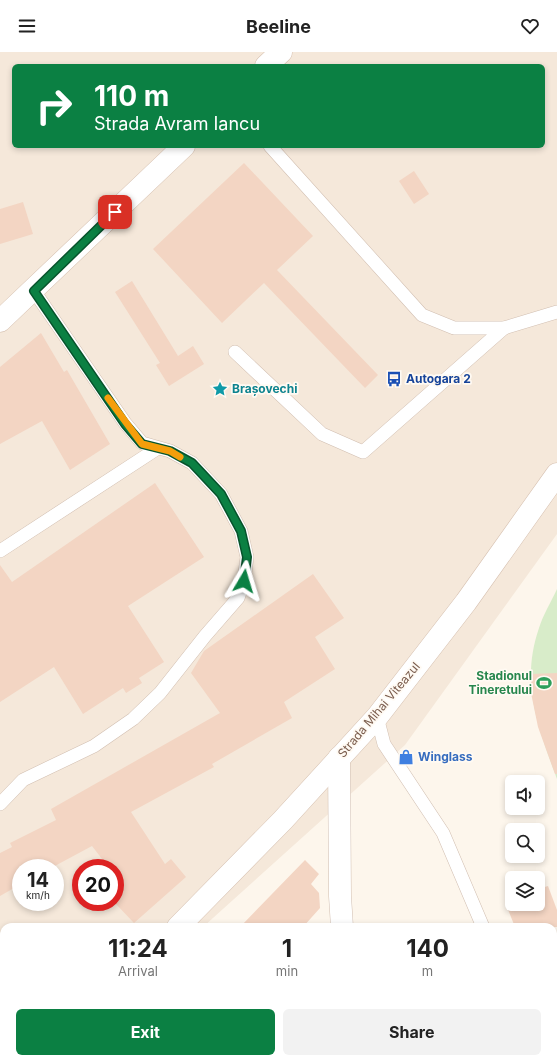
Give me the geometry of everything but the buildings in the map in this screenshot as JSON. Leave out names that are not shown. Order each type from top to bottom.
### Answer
[{"type":"street","points":[[268,64],[281,52]]},
{"type":"street","points":[[0,321],[34,291],[182,148]]},
{"type":"street","name":"Strada Mihai Viteazul","points":[[182,923],[283,820],[377,717],[466,602],[557,474]]},
{"type":"street","points":[[339,758],[340,896],[342,923]]},
{"type":"lane","points":[[272,148],[422,315],[454,328],[504,328],[557,312]]},
{"type":"lane","points":[[0,804],[23,780],[94,746],[133,719],[160,693],[205,636],[238,598],[244,581],[247,557],[241,531],[221,494],[192,463],[170,451],[142,444],[125,424],[34,291]]},
{"type":"lane","points":[[235,352],[322,434],[363,452],[504,328]]},
{"type":"lane","points":[[0,550],[158,448]]},
{"type":"lane","points":[[377,717],[384,744],[443,833],[481,923]]},
{"type":"shaded area","points":[[0,52],[557,52],[557,534],[405,745],[207,923],[0,923]]},
{"type":"green space","name":"Stadionul Tineretului","points":[[557,589],[557,779],[538,723],[531,686],[531,667],[539,628]]},
{"type":"slow traffic","points":[[108,398],[125,424],[142,444],[170,451],[180,457]]},
{"type":"place","name":"Autogara 2","points":[[394,379]]},
{"type":"place","name":"Brașovechi","points":[[220,389]]},
{"type":"place","name":"Stadionul Tineretului","points":[[544,683]]},
{"type":"place","name":"Winglass","points":[[406,757]]},
{"type":"route","points":[[115,212],[34,291],[125,424],[142,444],[170,451],[192,463],[221,494],[241,531],[247,557],[244,581]]}]
